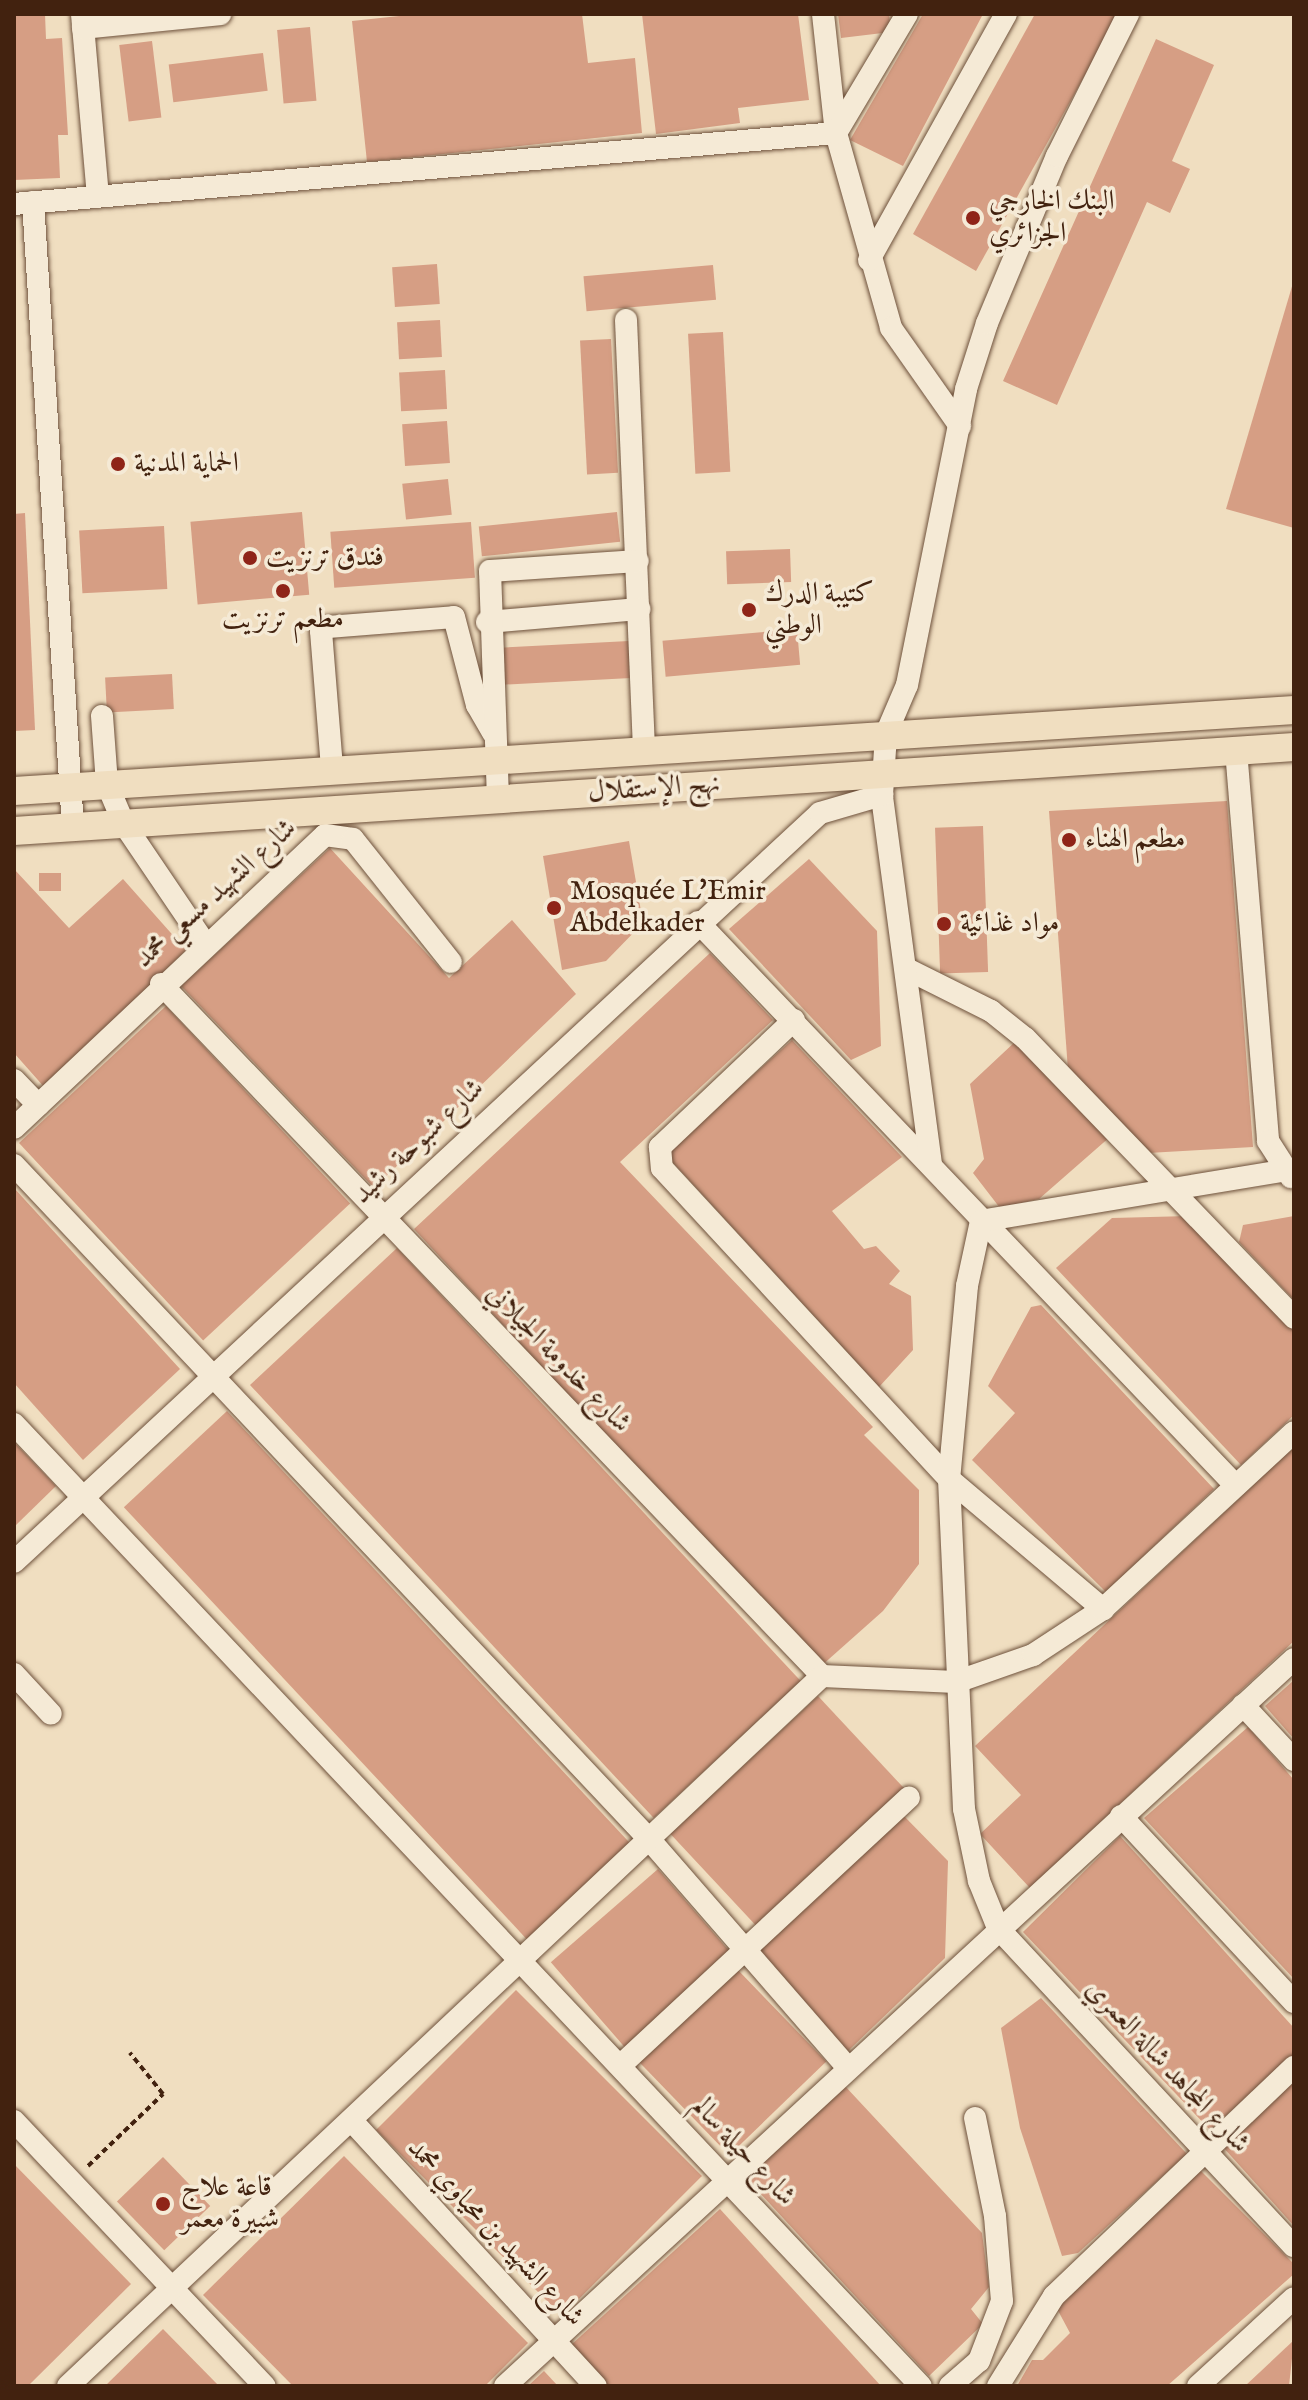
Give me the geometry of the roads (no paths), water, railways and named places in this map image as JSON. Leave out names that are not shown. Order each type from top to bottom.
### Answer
[{"type":"main road","name":"نهج الإستقلال","points":[[14,791],[332,768],[494,745],[644,748],[1294,710]]},
{"type":"main road","name":"نهج الإستقلال","points":[[14,831],[498,799],[882,783],[1294,747]]},
{"type":"street","points":[[98,196],[82,21],[220,14]]},
{"type":"street","points":[[823,14],[836,133],[869,260],[891,328],[960,426]]},
{"type":"street","points":[[836,133],[907,14]]},
{"type":"street","points":[[869,260],[1006,14]]},
{"type":"street","points":[[931,1164],[909,970],[882,783],[886,734],[907,685],[960,426],[1013,251],[1128,14]]},
{"type":"street","points":[[73,827],[24,203],[836,133]]},
{"type":"street","points":[[626,320],[644,748]]},
{"type":"street","points":[[498,799],[486,579],[497,567],[638,561]]},
{"type":"street","points":[[487,622],[639,609]]},
{"type":"street","points":[[332,768],[321,631],[328,627],[454,617],[473,693],[494,745]]},
{"type":"street","points":[[102,716],[107,784],[124,824],[204,942]]},
{"type":"street","points":[[1236,750],[1268,1141],[1291,1173]]},
{"type":"street","name":"شارع شبوحة رشيد","points":[[14,1562],[698,922],[820,813],[882,783]]},
{"type":"street","name":"شارع الشهيد مسعي محمد","points":[[14,1128],[204,942],[325,835],[341,833],[451,962]]},
{"type":"street","points":[[698,922],[1236,1486]]},
{"type":"street","points":[[909,970],[991,1011],[1025,1038],[1169,1184],[1294,1318]]},
{"type":"street","name":"شارع خدومة الجيلاني","points":[[161,984],[381,1219],[822,1676]]},
{"type":"street","points":[[794,1020],[657,1157],[949,1479],[1103,1609]]},
{"type":"street","points":[[14,1080],[38,1105]]},
{"type":"street","points":[[14,1165],[649,1839],[847,2067]]},
{"type":"street","points":[[981,1221],[1169,1184],[1291,1173]]},
{"type":"street","points":[[981,1221],[967,1286],[949,1479],[964,1809],[979,1881],[998,1928]]},
{"type":"street","name":"شارع حيلة سالم","points":[[14,1424],[522,1958],[921,2386]]},
{"type":"street","points":[[68,2386],[822,1676],[956,1682],[1033,1655],[1103,1609],[1294,1432]]},
{"type":"street","points":[[505,2386],[726,2178],[1294,1659]]},
{"type":"street","points":[[14,1674],[51,1714]]},
{"type":"street","points":[[1243,1705],[1294,1760]]},
{"type":"street","points":[[621,2065],[909,1797]]},
{"type":"street","points":[[1121,1816],[1294,2002]]},
{"type":"street","name":"شارع المجاهد شالة العمري","points":[[998,1928],[1203,2152],[1294,2246]]},
{"type":"street","points":[[998,2386],[1054,2296],[1294,2067]]},
{"type":"street","points":[[950,2386],[979,2361],[1002,2301],[995,2216],[975,2118]]},
{"type":"street","name":"شارع الشهيد بن محياوي محمد","points":[[351,2120],[596,2386]]},
{"type":"street","points":[[14,2121],[265,2386]]},
{"type":"street","points":[[1198,2386],[1294,2298]]},
{"type":"place","name":"البنك الخارجي الجزائري","points":[[973,218]]},
{"type":"place","name":"الحماية المدنية","points":[[118,464]]},
{"type":"place","name":"فندق ترنزيت","points":[[250,558]]},
{"type":"place","name":"مطعم ترنزيت","points":[[283,591]]},
{"type":"place","name":"كتيبة الدرك الوطني","points":[[749,610]]},
{"type":"place","name":"مطعم الهناء","points":[[1069,840]]},
{"type":"place","name":"Mosquée L'Emir Abdelkader","points":[[554,908]]},
{"type":"place","name":"مواد غذائية","points":[[944,924]]},
{"type":"place","name":"قاعة علاج شبيرة معمر","points":[[163,2204]]}]
